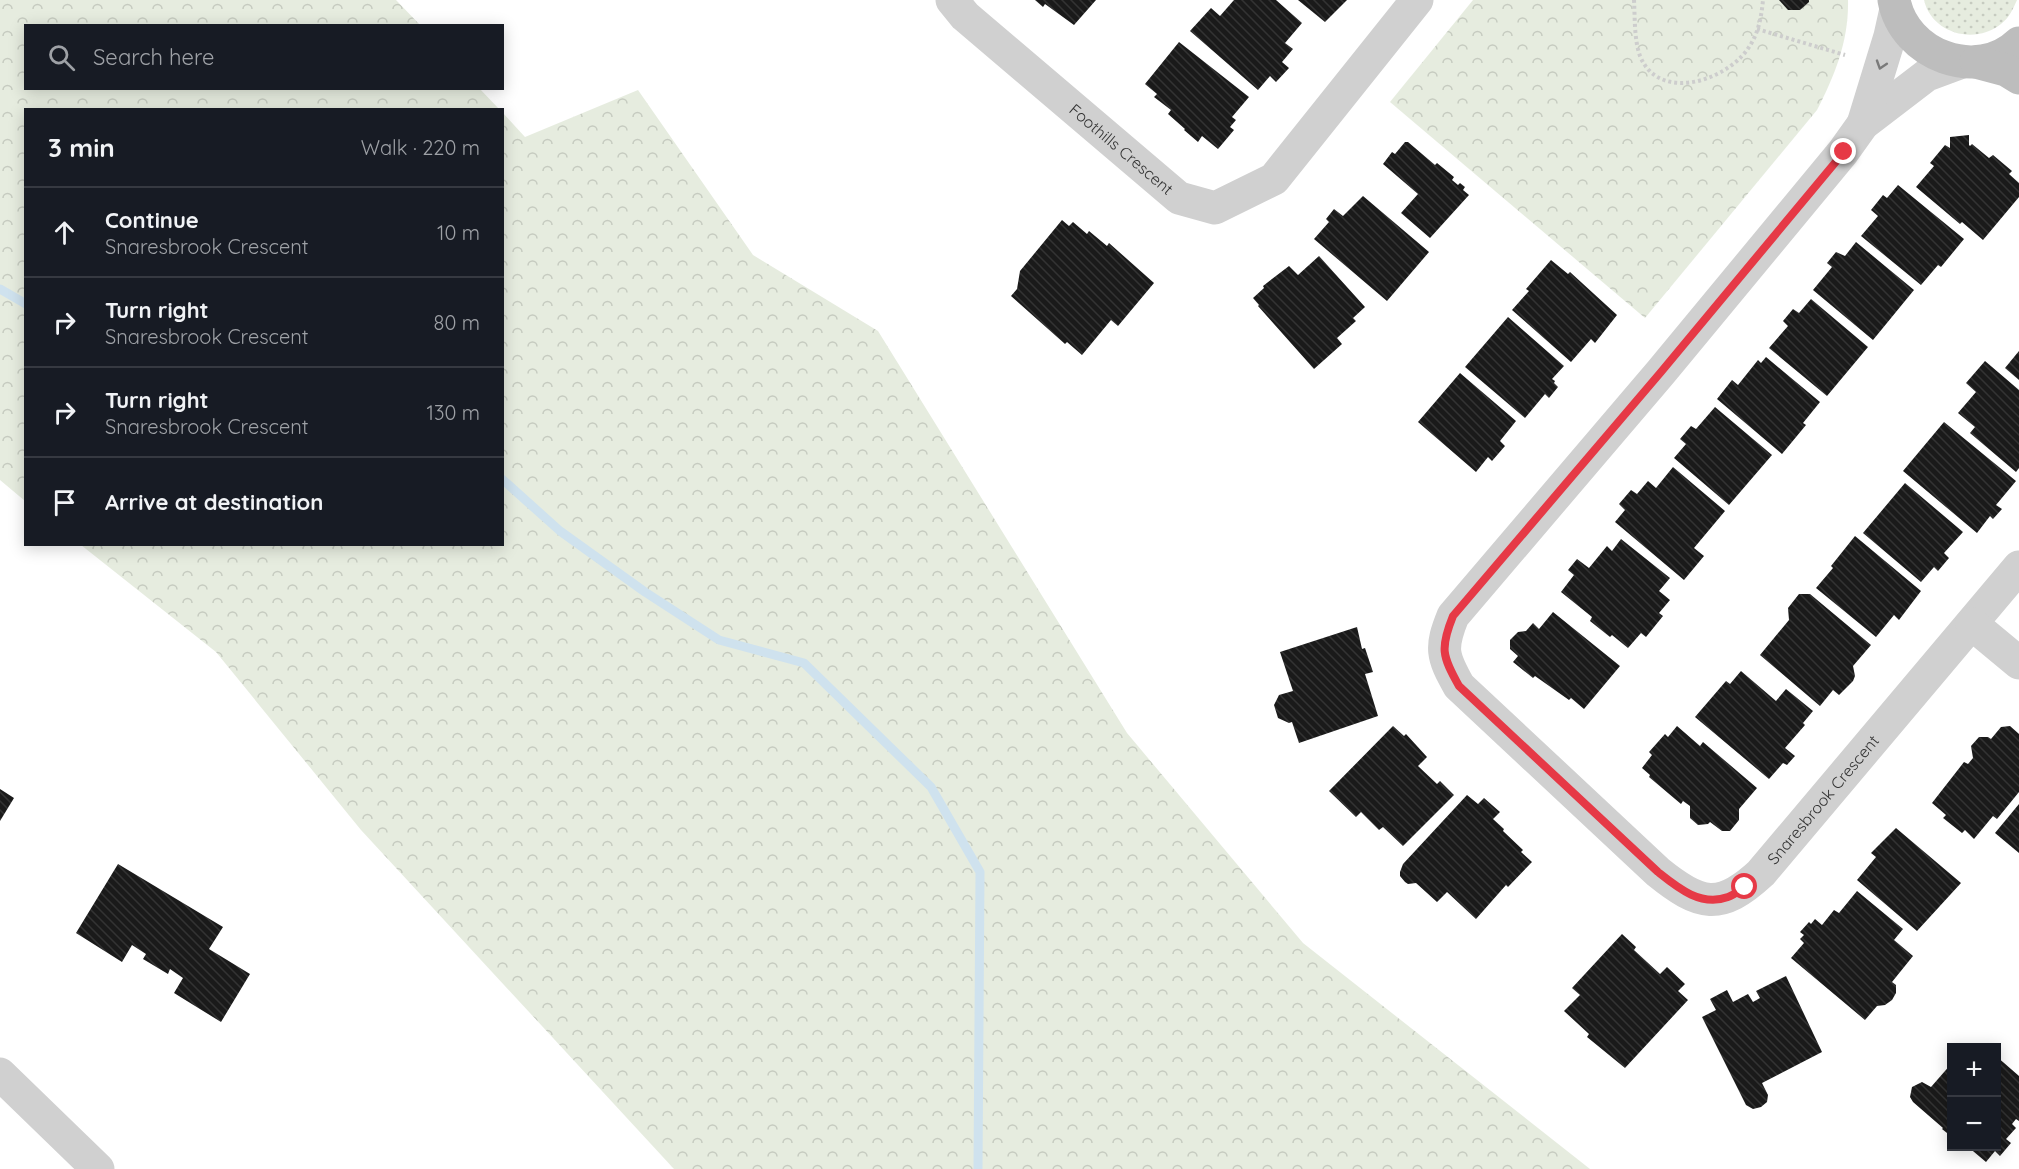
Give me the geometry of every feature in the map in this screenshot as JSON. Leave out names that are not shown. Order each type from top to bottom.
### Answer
[{"type":"street","name":"Foothills Crescent","points":[[952,0],[965,16],[1179,198],[1215,208],[1274,179],[1417,0]]},
{"type":"street","points":[[1895,4],[1903,25],[1928,51],[1945,58],[2006,70],[2019,78]]},
{"type":"street","name":"Snaresbrook Crescent","points":[[1895,4],[1890,36],[1863,124],[1844,152],[1661,372],[1453,616],[1444,638],[1445,661],[1459,686],[1658,872],[1683,892],[1706,899],[1727,898],[1745,887],[1761,873],[2019,567]]},
{"type":"street","points":[[1969,62],[1997,57],[2019,43]]},
{"type":"street","name":"Snaresbrook Crescent","points":[[1863,124],[1927,75],[1969,62]]},
{"type":"street","points":[[1972,624],[2019,663]]},
{"type":"street","points":[[0,1074],[98,1169]]},
{"type":"path","points":[[1634,0],[1637,44],[1647,67],[1656,76],[1680,84],[1712,78],[1729,68],[1744,54],[1755,38],[1761,19],[1763,0]]},
{"type":"path","points":[[1758,29],[1845,55]]},
{"type":"green space","points":[[0,0],[396,0],[419,24],[24,24],[24,90],[481,90],[498,108],[24,108],[24,500],[0,480]]},
{"type":"green space","points":[[1473,0],[1848,0],[1848,15],[1840,57],[1817,110],[1645,318],[1390,102]]},
{"type":"green space","points":[[1924,0],[2017,0],[2009,16],[2001,24],[1979,34],[1967,35],[1956,33],[1936,21]]},
{"type":"green space","points":[[638,90],[753,255],[878,331],[1127,733],[1303,943],[1590,1169],[674,1169],[361,830],[216,652],[82,546],[504,546],[504,114],[525,137]]},
{"type":"building","points":[[1035,0],[1096,0],[1074,25],[1045,4],[1043,7]]},
{"type":"building","points":[[1234,0],[1276,0],[1302,23],[1285,43],[1293,49],[1282,62],[1289,68],[1276,82],[1270,76],[1258,90],[1190,31],[1211,8],[1220,16]]},
{"type":"building","points":[[1298,0],[1347,0],[1325,22]]},
{"type":"building","points":[[1779,0],[1809,0],[1809,2],[1800,10],[1788,10]]},
{"type":"building","points":[[1179,42],[1249,97],[1232,117],[1236,120],[1230,127],[1234,130],[1218,149],[1202,136],[1198,142],[1184,130],[1168,114],[1171,110],[1154,97],[1157,94],[1145,84]]},
{"type":"building","points":[[1969,135],[1970,146],[1972,144],[1989,158],[1993,155],[2012,171],[2009,174],[2019,183],[2019,197],[1983,240],[1916,187],[1934,166],[1930,163],[1945,145],[1950,148],[1950,137]]},
{"type":"building","points":[[1405,142],[1454,177],[1452,180],[1465,187],[1463,190],[1469,195],[1430,238],[1401,213],[1418,194],[1383,164],[1392,152],[1395,154]]},
{"type":"building","points":[[1898,185],[1964,239],[1941,267],[1938,265],[1921,285],[1861,236],[1878,216],[1871,210],[1883,195],[1887,198]]},
{"type":"building","points":[[1363,196],[1429,252],[1387,301],[1314,239],[1329,222],[1326,219],[1334,209],[1343,216]]},
{"type":"building","points":[[1062,220],[1069,226],[1073,222],[1087,234],[1089,231],[1107,246],[1109,243],[1154,283],[1118,326],[1111,320],[1082,355],[1067,342],[1065,344],[1011,296],[1017,289],[1020,271]]},
{"type":"building","points":[[1856,242],[1914,290],[1873,340],[1813,290],[1832,267],[1827,263],[1836,252],[1845,256]]},
{"type":"building","points":[[1319,256],[1365,307],[1353,318],[1356,321],[1337,338],[1342,344],[1314,369],[1253,298],[1264,288],[1263,286],[1289,266],[1298,275]]},
{"type":"building","points":[[1551,260],[1568,274],[1570,272],[1617,315],[1595,343],[1591,339],[1571,362],[1512,310],[1529,291],[1526,289]]},
{"type":"building","points":[[1811,299],[1868,347],[1827,396],[1769,348],[1788,326],[1783,321],[1793,309],[1799,313]]},
{"type":"building","points":[[1508,317],[1564,366],[1552,379],[1558,387],[1549,398],[1545,394],[1525,418],[1465,367]]},
{"type":"building","points":[[2019,351],[2019,380],[2005,368]]},
{"type":"building","points":[[1766,357],[1820,402],[1803,423],[1806,425],[1782,454],[1717,399],[1732,380],[1738,385],[1758,360],[1761,363]]},
{"type":"building","points":[[1985,361],[2019,390],[2019,468],[2016,472],[1970,433],[1975,427],[1958,413],[1976,392],[1966,383]]},
{"type":"building","points":[[1460,373],[1516,421],[1500,441],[1505,446],[1492,461],[1488,457],[1476,472],[1418,422]]},
{"type":"building","points":[[1715,407],[1772,455],[1729,505],[1674,458],[1686,444],[1680,439],[1691,426],[1696,429]]},
{"type":"building","points":[[1944,422],[2016,481],[1996,505],[2002,509],[1993,519],[1990,516],[1977,533],[1903,471]]},
{"type":"building","points":[[1673,467],[1725,511],[1694,548],[1704,556],[1684,580],[1615,522],[1625,510],[1619,504],[1631,490],[1637,494],[1648,481],[1656,488]]},
{"type":"building","points":[[1905,483],[1963,532],[1944,553],[1949,558],[1938,571],[1934,567],[1921,582],[1863,533]]},
{"type":"building","points":[[1855,536],[1921,591],[1899,620],[1894,615],[1876,637],[1816,588]]},
{"type":"building","points":[[1621,539],[1670,578],[1659,591],[1670,600],[1659,613],[1663,616],[1646,637],[1641,633],[1628,648],[1590,621],[1592,617],[1561,592],[1574,575],[1568,570],[1577,559],[1589,568],[1607,546],[1612,551]]},
{"type":"building","points":[[1799,594],[1810,594],[1871,645],[1853,666],[1855,676],[1853,681],[1839,695],[1833,690],[1820,706],[1760,655],[1789,620],[1788,608]]},
{"type":"building","points":[[1553,612],[1620,666],[1584,709],[1571,698],[1569,700],[1535,676],[1533,678],[1513,662],[1518,656],[1510,649],[1510,640],[1518,632],[1526,631],[1533,623],[1539,629]]},
{"type":"building","points":[[1357,627],[1362,649],[1365,648],[1373,672],[1365,674],[1378,716],[1299,743],[1292,722],[1278,718],[1274,705],[1279,695],[1293,691],[1280,652]]},
{"type":"building","points":[[1741,671],[1776,701],[1786,689],[1813,711],[1803,723],[1805,725],[1785,748],[1795,756],[1787,765],[1783,763],[1769,779],[1695,717],[1726,681],[1730,684]]},
{"type":"building","points":[[1393,726],[1404,736],[1406,734],[1427,757],[1418,766],[1437,784],[1440,781],[1454,795],[1403,846],[1383,827],[1379,830],[1361,812],[1356,817],[1329,791]]},
{"type":"building","points":[[1677,726],[1700,746],[1703,742],[1757,788],[1739,809],[1739,820],[1730,831],[1722,831],[1710,822],[1698,825],[1690,818],[1690,806],[1683,801],[1681,804],[1649,777],[1650,775],[1642,768],[1652,755],[1649,752],[1665,734],[1668,737]]},
{"type":"building","points":[[2010,726],[2019,734],[2019,792],[1997,819],[1993,816],[1974,839],[1965,830],[1962,833],[1943,818],[1946,815],[1932,803],[1964,762],[1968,764],[1973,758],[1971,746],[1979,737],[1991,739],[2001,727]]},
{"type":"building","points":[[0,789],[14,798],[0,821]]},
{"type":"building","points":[[1467,795],[1478,804],[1484,798],[1500,812],[1493,819],[1532,862],[1508,887],[1506,885],[1476,919],[1447,892],[1437,902],[1416,883],[1408,884],[1400,876],[1403,864]]},
{"type":"building","points":[[2019,804],[2019,853],[1995,833]]},
{"type":"building","points":[[1896,828],[1961,883],[1917,931],[1857,880],[1876,857],[1871,853]]},
{"type":"building","points":[[118,864],[223,927],[209,949],[250,974],[221,1022],[174,993],[183,978],[170,969],[168,974],[143,959],[146,954],[132,945],[122,962],[76,933]]},
{"type":"building","points":[[1857,891],[1903,929],[1894,940],[1913,956],[1892,982],[1896,985],[1896,993],[1892,1000],[1885,1005],[1877,1006],[1865,1020],[1791,958],[1804,943],[1800,939],[1804,935],[1800,932],[1809,922],[1811,924],[1815,919],[1822,925],[1834,910],[1839,913]]},
{"type":"building","points":[[1622,934],[1636,947],[1634,950],[1660,974],[1667,967],[1685,984],[1678,991],[1688,1000],[1625,1068],[1587,1037],[1589,1034],[1564,1011],[1580,995],[1572,988]]},
{"type":"building","points":[[1786,976],[1822,1052],[1762,1083],[1768,1095],[1767,1102],[1753,1109],[1746,1105],[1702,1017],[1716,1010],[1710,999],[1727,990],[1733,1002],[1748,994],[1753,1002],[1760,998],[1756,991]]},
{"type":"building","points":[[2001,1060],[2019,1076],[2019,1121],[2016,1119],[2012,1124],[2016,1128],[2006,1139],[2011,1143],[2000,1156],[1995,1151],[2001,1151]]},
{"type":"building","points":[[1947,1069],[1947,1133],[1910,1097],[1912,1087],[1922,1082],[1931,1087]]},
{"type":"building","points":[[1973,1151],[1995,1151],[1986,1162]]},
{"type":"waterway","points":[[0,289],[24,303]]},
{"type":"waterway","points":[[504,481],[560,531],[645,592],[719,640],[804,663],[931,787],[980,872],[978,1169]]},
{"type":"route","points":[[1745,887],[1727,898],[1706,899],[1683,892],[1658,872],[1459,686],[1445,661],[1444,638],[1453,616],[1661,372],[1844,152]]}]
